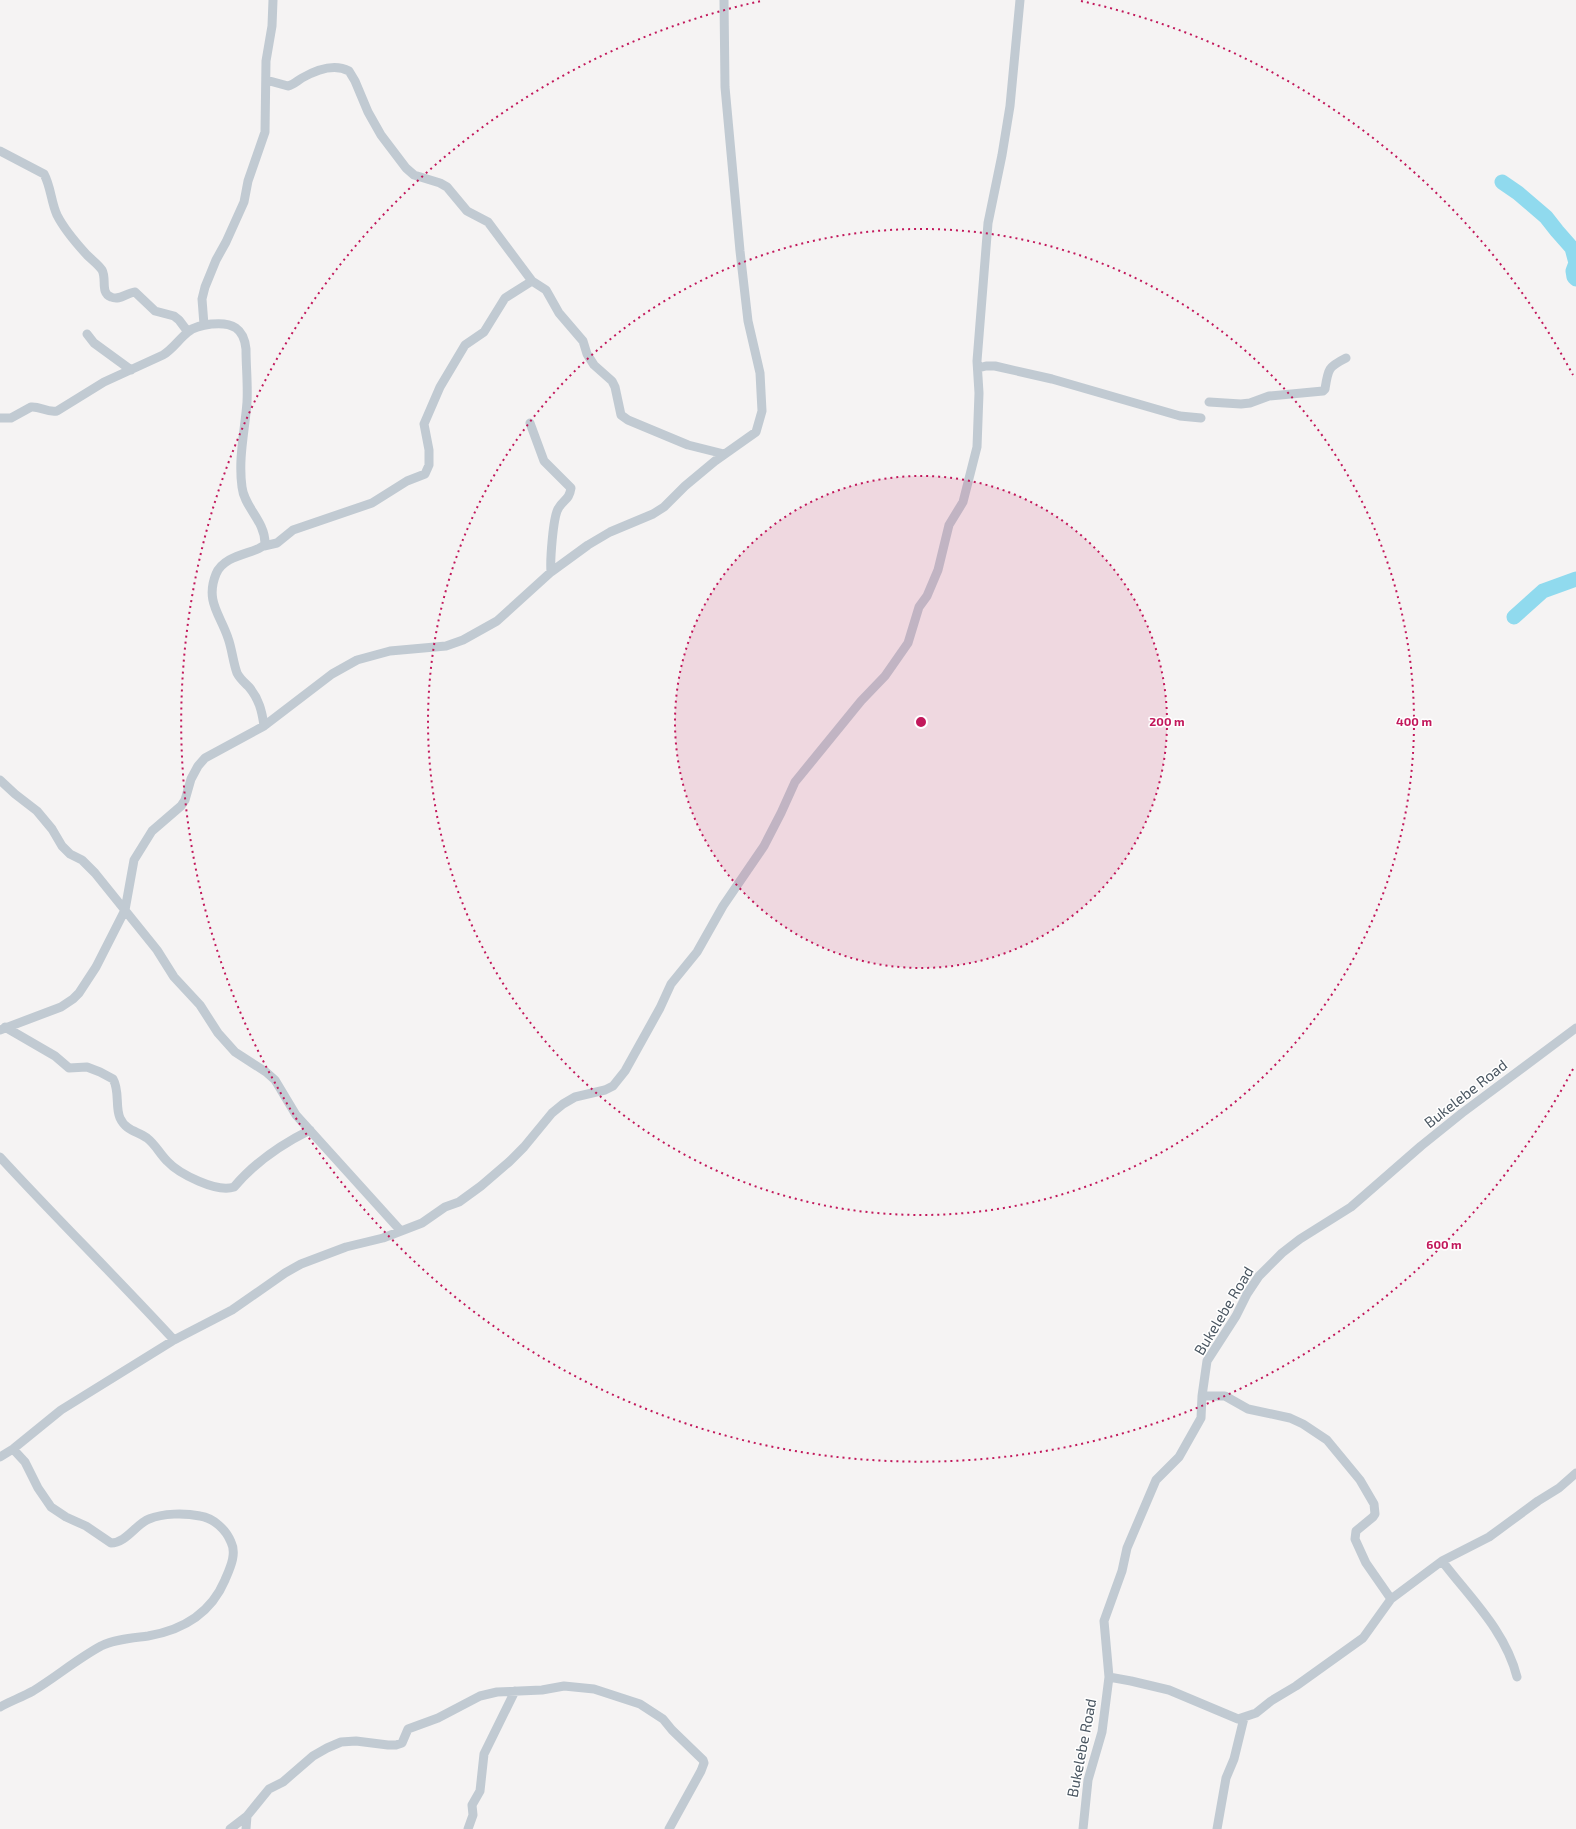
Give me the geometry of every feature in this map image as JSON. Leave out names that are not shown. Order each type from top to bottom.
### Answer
[{"type":"street","points":[[204,325],[202,299],[205,287],[216,260],[242,207],[248,181],[262,143],[265,126],[266,61],[272,26],[274,0]]},
{"type":"street","points":[[3,1029],[61,1007],[79,993],[96,967],[125,910],[134,860],[152,831],[181,806],[185,800],[191,779],[198,766],[214,752],[264,726],[332,674],[357,660],[390,651],[446,646],[463,640],[497,621],[551,572],[588,545],[610,532],[653,514],[724,454],[756,432],[762,410],[760,373],[748,321],[740,251],[725,87],[724,0]]},
{"type":"street","points":[[0,1457],[13,1449],[61,1410],[174,1340],[232,1310],[301,1264],[346,1247],[383,1238],[400,1230],[422,1223],[445,1207],[468,1196],[509,1162],[524,1147],[552,1112],[576,1097],[605,1090],[613,1086],[625,1071],[660,1008],[671,984],[697,952],[710,927],[764,846],[795,782],[861,701],[885,676],[908,643],[920,607],[927,596],[938,570],[949,526],[963,502],[977,447],[979,426],[978,368],[988,223],[1010,106],[1020,0]]},
{"type":"street","points":[[266,80],[288,86],[324,69],[337,67],[349,71],[355,81],[368,112],[381,135],[406,168],[414,175],[440,183],[447,187],[467,211],[488,222],[532,281],[546,290],[559,313],[583,341],[587,354],[594,365],[612,381],[622,415],[628,420],[688,445],[724,454]]},
{"type":"street","points":[[0,151],[44,174],[48,180],[57,215],[74,239],[101,269],[105,278],[106,294],[110,297],[118,298],[135,292],[155,311],[174,316],[188,332]]},
{"type":"street","points":[[264,726],[260,705],[255,694],[237,673],[227,636],[212,600],[212,588],[215,575],[220,566],[241,554],[277,543],[293,530],[372,503],[407,481],[425,474],[429,465],[429,450],[424,424],[440,387],[465,345],[484,332],[505,298],[532,281]]},
{"type":"street","points":[[0,418],[11,418],[31,407],[51,412],[57,411],[104,382],[170,350],[188,332],[204,325],[232,325],[240,332],[246,341],[247,400],[242,431],[241,485],[243,495],[259,521],[265,540],[264,546]]},
{"type":"street","points":[[88,334],[94,343],[131,370]]},
{"type":"street","points":[[1209,402],[1241,404],[1250,403],[1269,396],[1323,391],[1325,389],[1328,369],[1333,364],[1346,358]]},
{"type":"street","points":[[978,368],[995,366],[1052,379],[1180,416],[1201,418]]},
{"type":"street","points":[[530,423],[544,461],[571,488],[567,500],[557,510],[550,560],[551,572]]},
{"type":"street","points":[[0,780],[37,811],[52,829],[62,846],[70,854],[82,860],[95,873],[157,950],[174,977],[200,1006],[218,1033],[235,1052],[262,1069],[275,1080],[296,1115],[400,1230]]},
{"type":"street","name":"Bukelebe Road","points":[[1083,1829],[1088,1780],[1102,1732],[1109,1677],[1104,1621],[1122,1571],[1127,1548],[1156,1480],[1179,1457],[1201,1418],[1202,1396],[1207,1361],[1233,1321],[1259,1276],[1271,1262],[1300,1240],[1351,1207],[1421,1146],[1462,1113],[1576,1028]]},
{"type":"street","points":[[3,1029],[55,1056],[69,1068],[87,1067],[113,1079],[116,1089],[119,1114],[124,1124],[130,1130],[146,1137],[176,1168],[214,1187],[228,1189],[234,1187],[263,1158],[282,1145],[310,1130]]},
{"type":"street","points":[[0,1157],[68,1229],[126,1287],[174,1340]]},
{"type":"street","points":[[1202,1396],[1225,1396],[1248,1409],[1290,1418],[1303,1424],[1327,1440],[1360,1480],[1374,1504],[1375,1514],[1356,1532],[1354,1539],[1366,1563],[1391,1599]]},
{"type":"street","points":[[0,1707],[33,1690],[69,1665],[103,1645],[175,1630],[193,1621],[205,1611],[218,1593],[233,1561],[233,1547],[229,1536],[221,1526],[200,1516],[165,1515],[149,1519],[122,1540],[112,1543],[86,1526],[66,1518],[51,1507],[38,1488],[25,1462],[13,1449]]},
{"type":"street","points":[[1109,1677],[1131,1680],[1170,1690],[1230,1717],[1238,1719],[1256,1714],[1271,1701],[1296,1686],[1363,1638],[1391,1599],[1442,1562],[1489,1538],[1538,1501],[1559,1488],[1576,1473]]},
{"type":"street","points":[[1442,1562],[1494,1626],[1509,1652],[1517,1677]]},
{"type":"street","points":[[230,1829],[247,1816],[269,1790],[283,1782],[313,1756],[341,1742],[356,1741],[396,1745],[402,1743],[408,1729],[438,1718],[472,1699],[497,1692],[542,1690],[564,1686],[594,1689],[640,1704],[663,1719],[672,1730],[703,1760],[704,1763],[669,1829]]},
{"type":"street","points":[[468,1829],[473,1815],[472,1805],[480,1791],[484,1754],[515,1691]]},
{"type":"street","points":[[1217,1829],[1226,1778],[1234,1759],[1244,1718]]},
{"type":"street","points":[[246,1829],[247,1816]]},
{"type":"waterway","points":[[1502,182],[1518,193],[1546,217],[1572,248],[1576,263],[1573,271],[1576,279]]},
{"type":"waterway","points":[[1514,617],[1543,591],[1576,579]]}]
